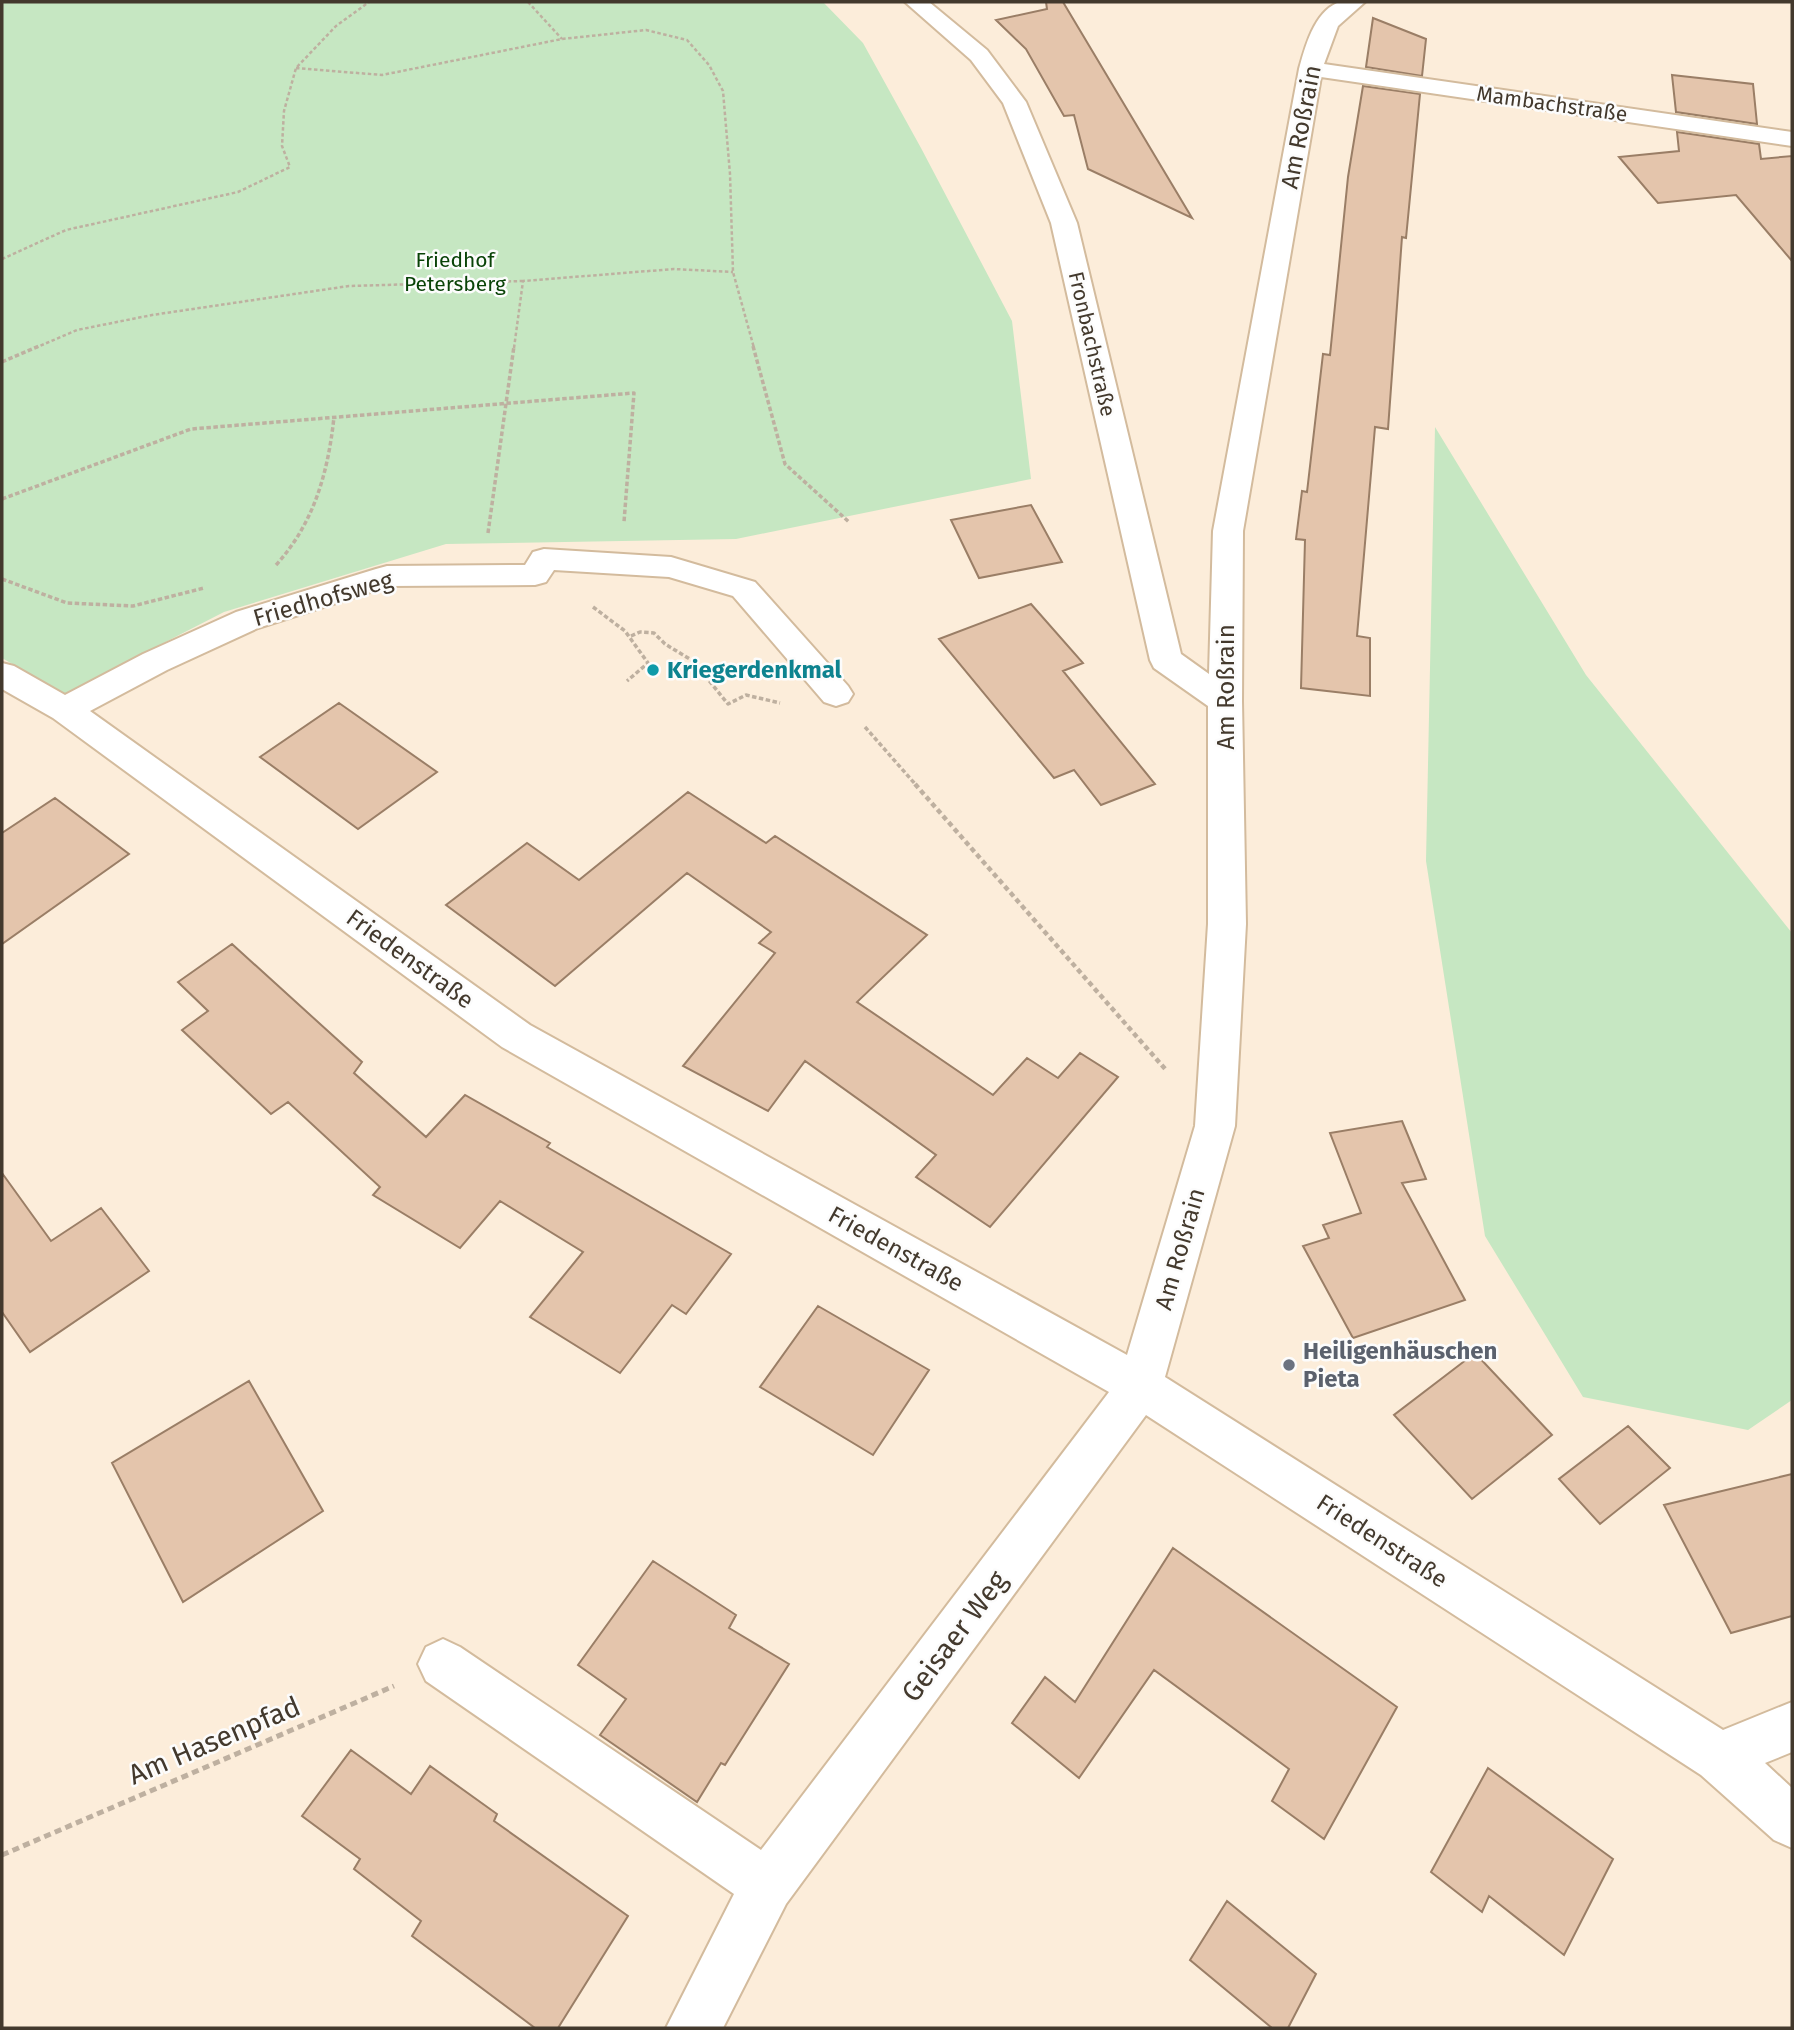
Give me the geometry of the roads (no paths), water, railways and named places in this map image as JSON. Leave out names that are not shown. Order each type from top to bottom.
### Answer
[{"type":"street","name":"Fronbachstraße","points":[[916,2],[979,55],[1014,102],[1064,223],[1166,660],[1225,701]]},
{"type":"street","name":"Am Roßrain","points":[[1140,1386],[1215,1126],[1227,924],[1225,701],[1228,531],[1311,69],[1319,38],[1336,5]]},
{"type":"street","name":"Mambachstraße","points":[[1311,69],[1792,139]]},
{"type":"street","name":"Friedhofsweg","points":[[65,710],[155,662],[247,620],[387,576],[535,575],[544,559],[671,567],[744,589],[836,694]]},
{"type":"street","name":"Friedenstraße","points":[[2,674],[65,710],[516,1036],[1140,1386],[1718,1757],[1792,1822]]},
{"type":"street","name":"Geisaer Weg","points":[[694,2028],[767,1885],[1140,1386]]},
{"type":"street","points":[[443,1664],[767,1885]]},
{"type":"street","points":[[1718,1757],[1792,1727]]},
{"type":"place","name":"Kriegerdenkmal","points":[[653,670]]},
{"type":"place","name":"Heiligenhäuschen Pieta","points":[[1289,1365]]},
{"type":"park label","name":"Friedhof Petersberg","points":[[455,272]]}]
